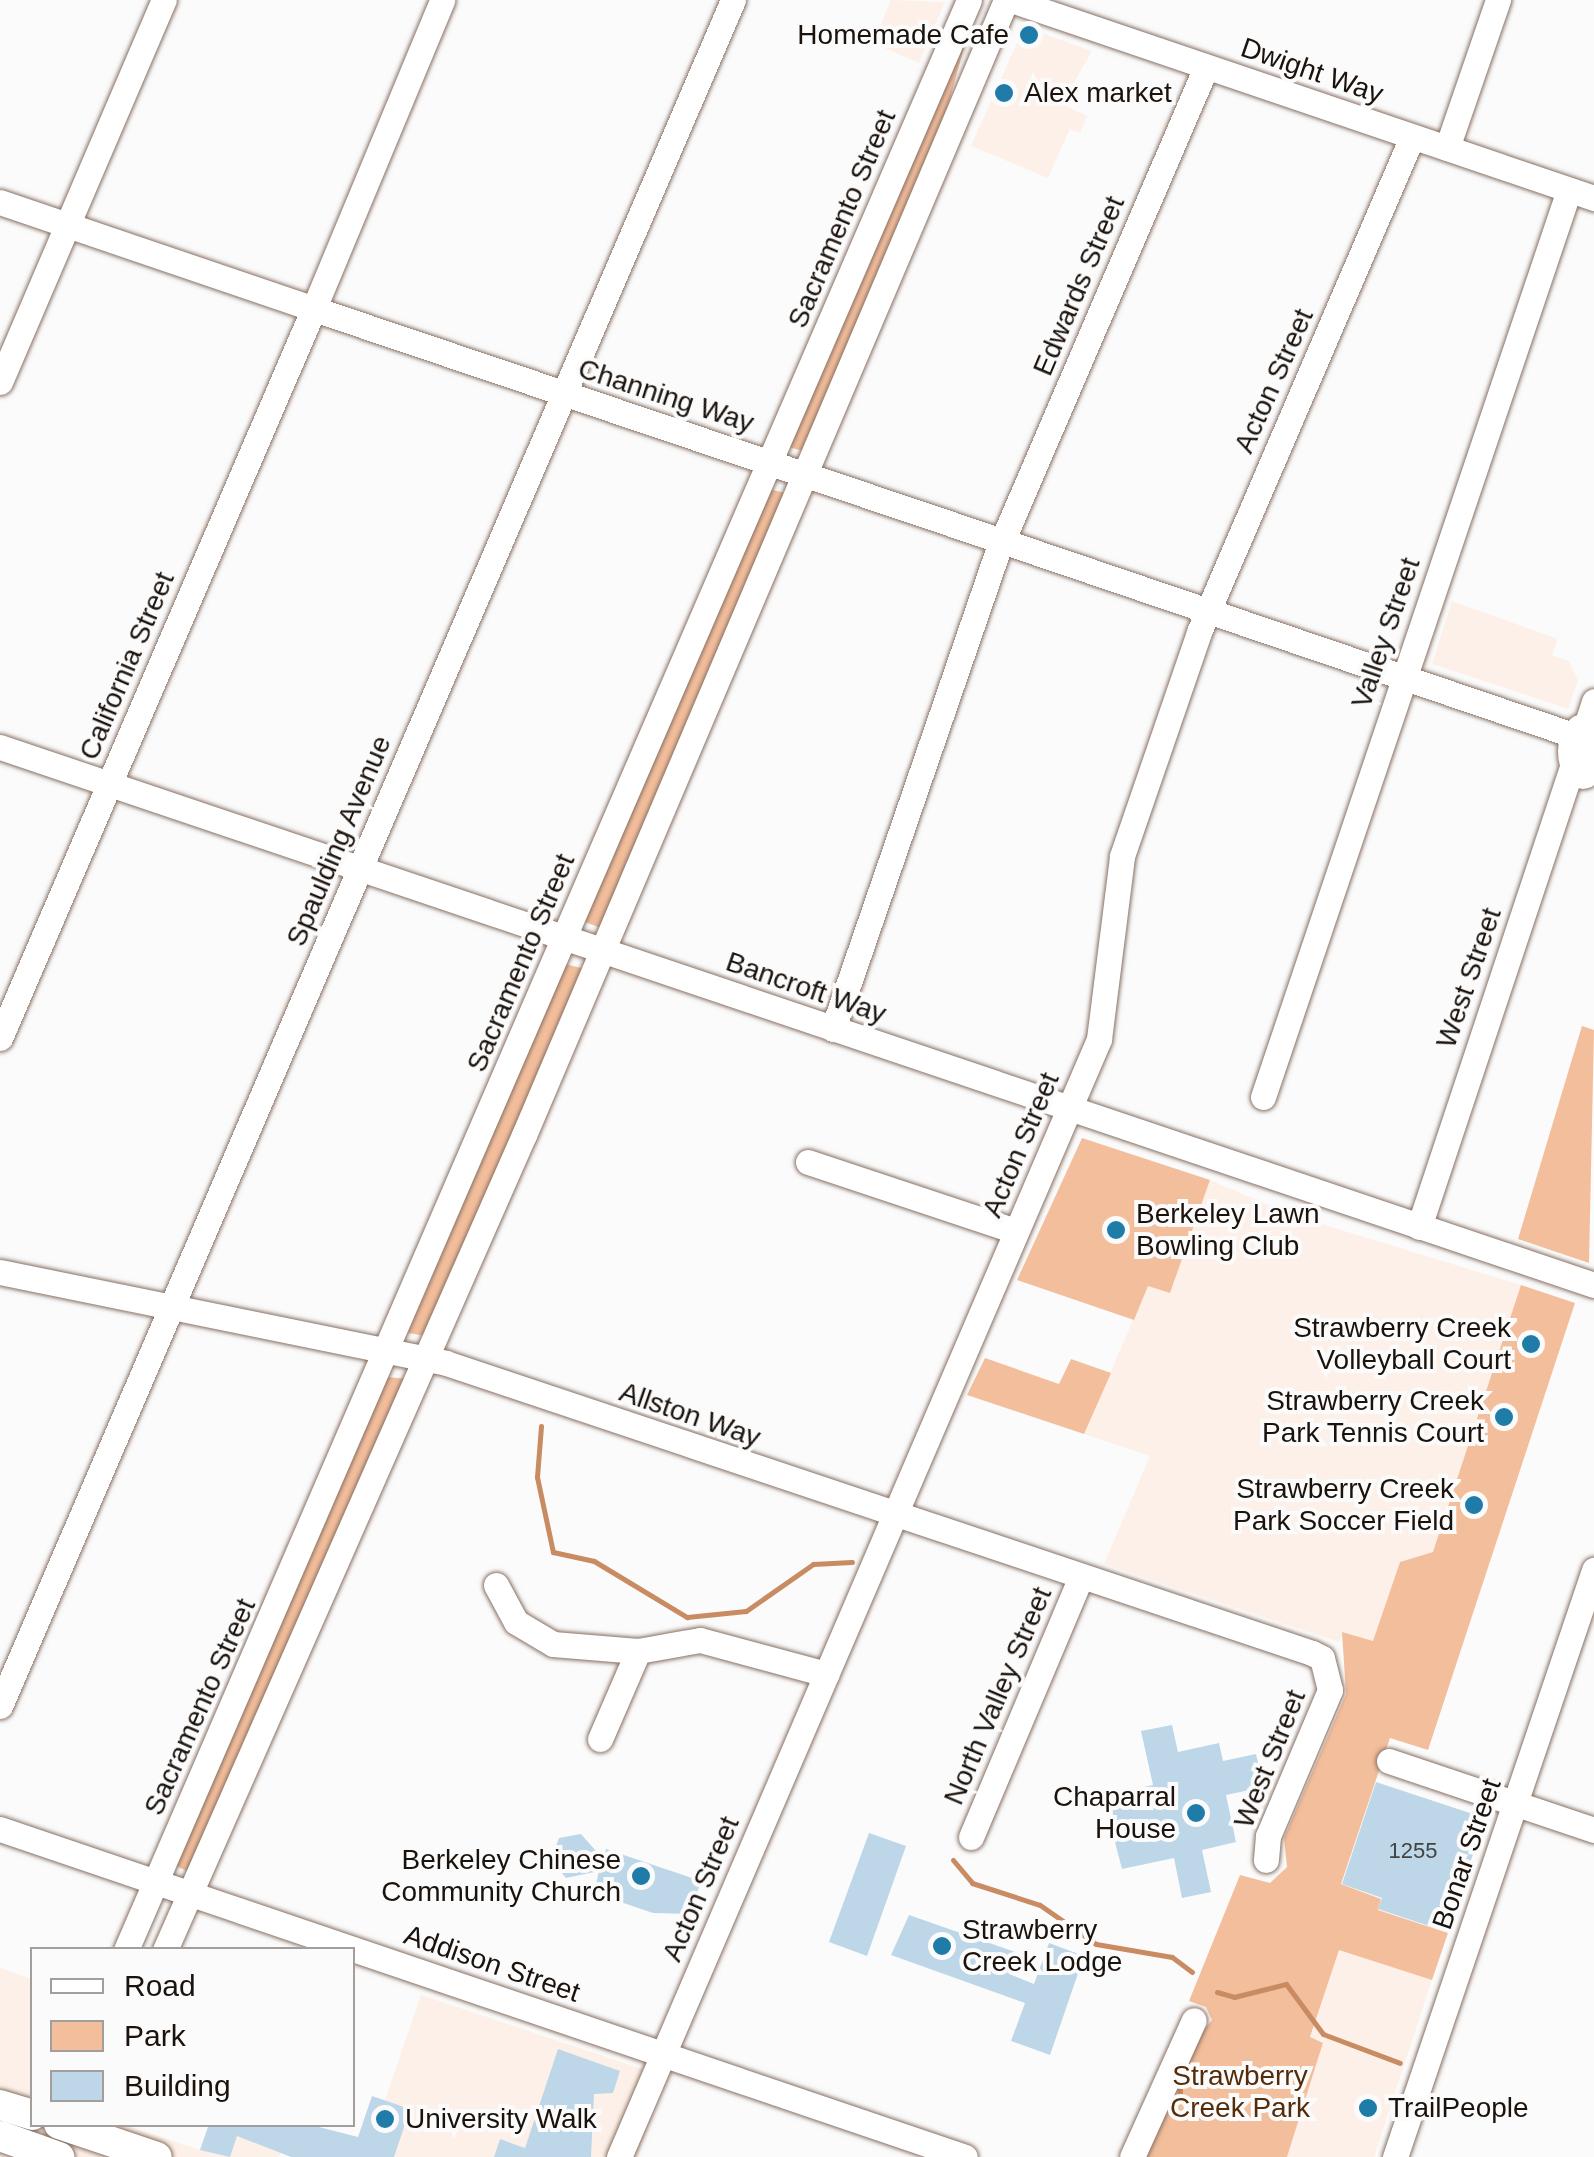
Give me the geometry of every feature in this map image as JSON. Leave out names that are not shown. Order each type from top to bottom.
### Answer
[{"type":"main road","points":[[0,2105],[30,2115]]},
{"type":"main road","points":[[76,2135],[157,2157]]},
{"type":"main road","points":[[0,2136],[47,2147]]},
{"type":"street","points":[[0,382],[164,0]]},
{"type":"street","name":"California Street","points":[[0,1038],[314,309],[442,0]]},
{"type":"street","name":"Spaulding Avenue","points":[[0,1706],[734,0]]},
{"type":"street","name":"Sacramento Street","points":[[127,1947],[969,0]]},
{"type":"street","points":[[166,1947],[426,1359],[1009,0]]},
{"type":"street","name":"Dwight Way","points":[[1009,0],[1582,194]]},
{"type":"street","points":[[1448,148],[1498,0]]},
{"type":"street","name":"Edwards Street","points":[[833,1030],[1002,541],[1206,66]]},
{"type":"street","name":"Acton Street","points":[[619,2157],[1103,1027],[1122,856],[1208,610],[1412,137]]},
{"type":"street","name":"Valley Street","points":[[1263,1097],[1403,676],[1582,194]]},
{"type":"street","name":"Channing Way","points":[[0,202],[1584,738]]},
{"type":"street","name":"West Street","points":[[1418,1227],[1594,701]]},
{"type":"street","name":"Bancroft Way","points":[[0,747],[1594,1286]]},
{"type":"street","points":[[808,1162],[1016,1231]]},
{"type":"street","name":"Allston Way","points":[[0,1272],[426,1359],[1312,1653],[1332,1681]]},
{"type":"street","name":"Bonar Street","points":[[1395,2157],[1594,1570]]},
{"type":"street","name":"North Valley Street","points":[[971,1837],[1080,1579]]},
{"type":"street","points":[[496,1584],[516,1622],[552,1644],[638,1650],[700,1640],[826,1674]]},
{"type":"street","points":[[600,1740],[638,1650]]},
{"type":"street","name":"West Street","points":[[1266,1860],[1268,1836],[1332,1681]]},
{"type":"street","points":[[1389,1761],[1594,1830]]},
{"type":"street","name":"Addison Street","points":[[0,1828],[348,1947]]},
{"type":"street","name":"Addison Street","points":[[355,1950],[964,2157]]},
{"type":"street","points":[[1132,2157],[1194,2020]]},
{"type":"shaded area","points":[[891,0],[945,2],[919,63],[873,43]]},
{"type":"shaded area","points":[[1024,27],[1092,51],[1062,104],[1087,116],[1080,133],[1070,129],[1048,178],[971,146]]},
{"type":"shaded area","points":[[1452,601],[1558,639],[1552,655],[1569,661],[1578,680],[1568,709],[1432,664]]},
{"type":"shaded area","points":[[1210,1180],[1292,1215],[1521,1285],[1433,1553],[1400,1562],[1373,1642],[1343,1632],[1339,1642],[1104,1564],[1150,1456],[1084,1434],[1148,1285],[1170,1293]]},
{"type":"shaded area","points":[[1339,1949],[1432,1980],[1374,2157],[1287,2157],[1323,2044],[1310,2038]]},
{"type":"shaded area","points":[[0,1968],[30,1978],[30,2127],[131,2127],[200,2150],[208,2127],[289,2127],[279,2157],[0,2157]]},
{"type":"shaded area","points":[[421,1995],[663,2076],[638,2157],[352,2157],[385,2100]]},
{"type":"green space","points":[[966,40],[939,139],[806,452],[789,447]]},
{"type":"green space","points":[[769,489],[789,494],[601,928],[585,922]]},
{"type":"green space","points":[[565,964],[585,969],[426,1336],[408,1333]]},
{"type":"green space","points":[[1582,1026],[1594,1030],[1589,1263],[1518,1239]]},
{"type":"green space","name":"Berkeley Lawn Bowling Club","points":[[1082,1138],[1210,1180],[1170,1293],[1148,1286],[1134,1320],[1017,1280]]},
{"type":"green space","name":"Strawberry Creek Park","points":[[1521,1285],[1575,1303],[1428,1750],[1390,1738],[1341,1884],[1381,1899],[1378,1910],[1448,1933],[1432,1980],[1339,1950],[1310,2037],[1323,2043],[1287,2157],[1144,2157],[1192,2044],[1212,2020],[1206,2007],[1189,2001],[1240,1875],[1270,1883],[1287,1867],[1284,1838],[1346,1694],[1342,1632],[1373,1641],[1400,1562],[1433,1552]]},
{"type":"green space","points":[[985,1358],[1059,1384],[1071,1359],[1111,1373],[1084,1434],[967,1395]]},
{"type":"green space","points":[[387,1377],[408,1379],[187,1871],[174,1865]]},
{"type":"building","name":"Chaparral House","points":[[1172,1725],[1178,1752],[1219,1743],[1223,1761],[1256,1754],[1264,1787],[1226,1795],[1236,1842],[1202,1850],[1211,1892],[1182,1898],[1174,1858],[1122,1869],[1103,1796],[1153,1785],[1141,1731]]},
{"type":"building","points":[[1376,1782],[1485,1818],[1447,1932],[1378,1909],[1382,1898],[1342,1884]]},
{"type":"building","points":[[869,1833],[906,1846],[867,1956],[829,1942]]},
{"type":"building","name":"Berkeley Chinese Community Church","points":[[581,1834],[603,1859],[606,1849],[701,1881],[690,1914],[653,1913],[594,1893],[599,1871],[566,1878],[551,1860],[559,1838]]},
{"type":"building","name":"Strawberry Creek Lodge","points":[[909,1915],[1018,1953],[1009,1974],[1034,1984],[1049,1943],[1084,1956],[1050,2055],[1011,2041],[1025,2003],[891,1955]]},
{"type":"building","points":[[558,2049],[620,2071],[613,2093],[594,2094],[591,2157],[494,2157],[500,2139],[525,2148]]},
{"type":"building","points":[[372,2096],[410,2109],[394,2157],[291,2157],[237,2136],[230,2157],[200,2150],[208,2127],[319,2127],[358,2137]]},
{"type":"waterway","points":[[541,1426],[537,1477],[553,1552],[594,1561],[687,1617],[746,1611],[813,1564],[852,1562]]},
{"type":"waterway","points":[[953,1860],[972,1883],[1040,1905],[1096,1944],[1172,1957],[1192,1972]]},
{"type":"waterway","points":[[1217,1992],[1234,1997],[1286,1984],[1323,2034],[1400,2063]]},
{"type":"waterway","points":[[1165,2109],[1180,2097],[1180,2080]]},
{"type":"place","name":"Homemade Cafe","points":[[1029,35]]},
{"type":"place","name":"Alex market","points":[[1004,93]]},
{"type":"place","name":"Berkeley Lawn Bowling Club","points":[[1116,1230]]},
{"type":"place","name":"Strawberry Creek Volleyball Court","points":[[1531,1344]]},
{"type":"place","name":"Strawberry Creek Park Tennis Court","points":[[1504,1417]]},
{"type":"place","name":"Strawberry Creek Park Soccer Field","points":[[1474,1505]]},
{"type":"place","name":"Chaparral House","points":[[1196,1813]]},
{"type":"place","name":"Berkeley Chinese Community Church","points":[[641,1876]]},
{"type":"place","name":"Strawberry Creek Lodge","points":[[942,1946]]},
{"type":"place","name":"TrailPeople","points":[[1368,2108]]},
{"type":"place","name":"University Walk","points":[[385,2119]]}]
